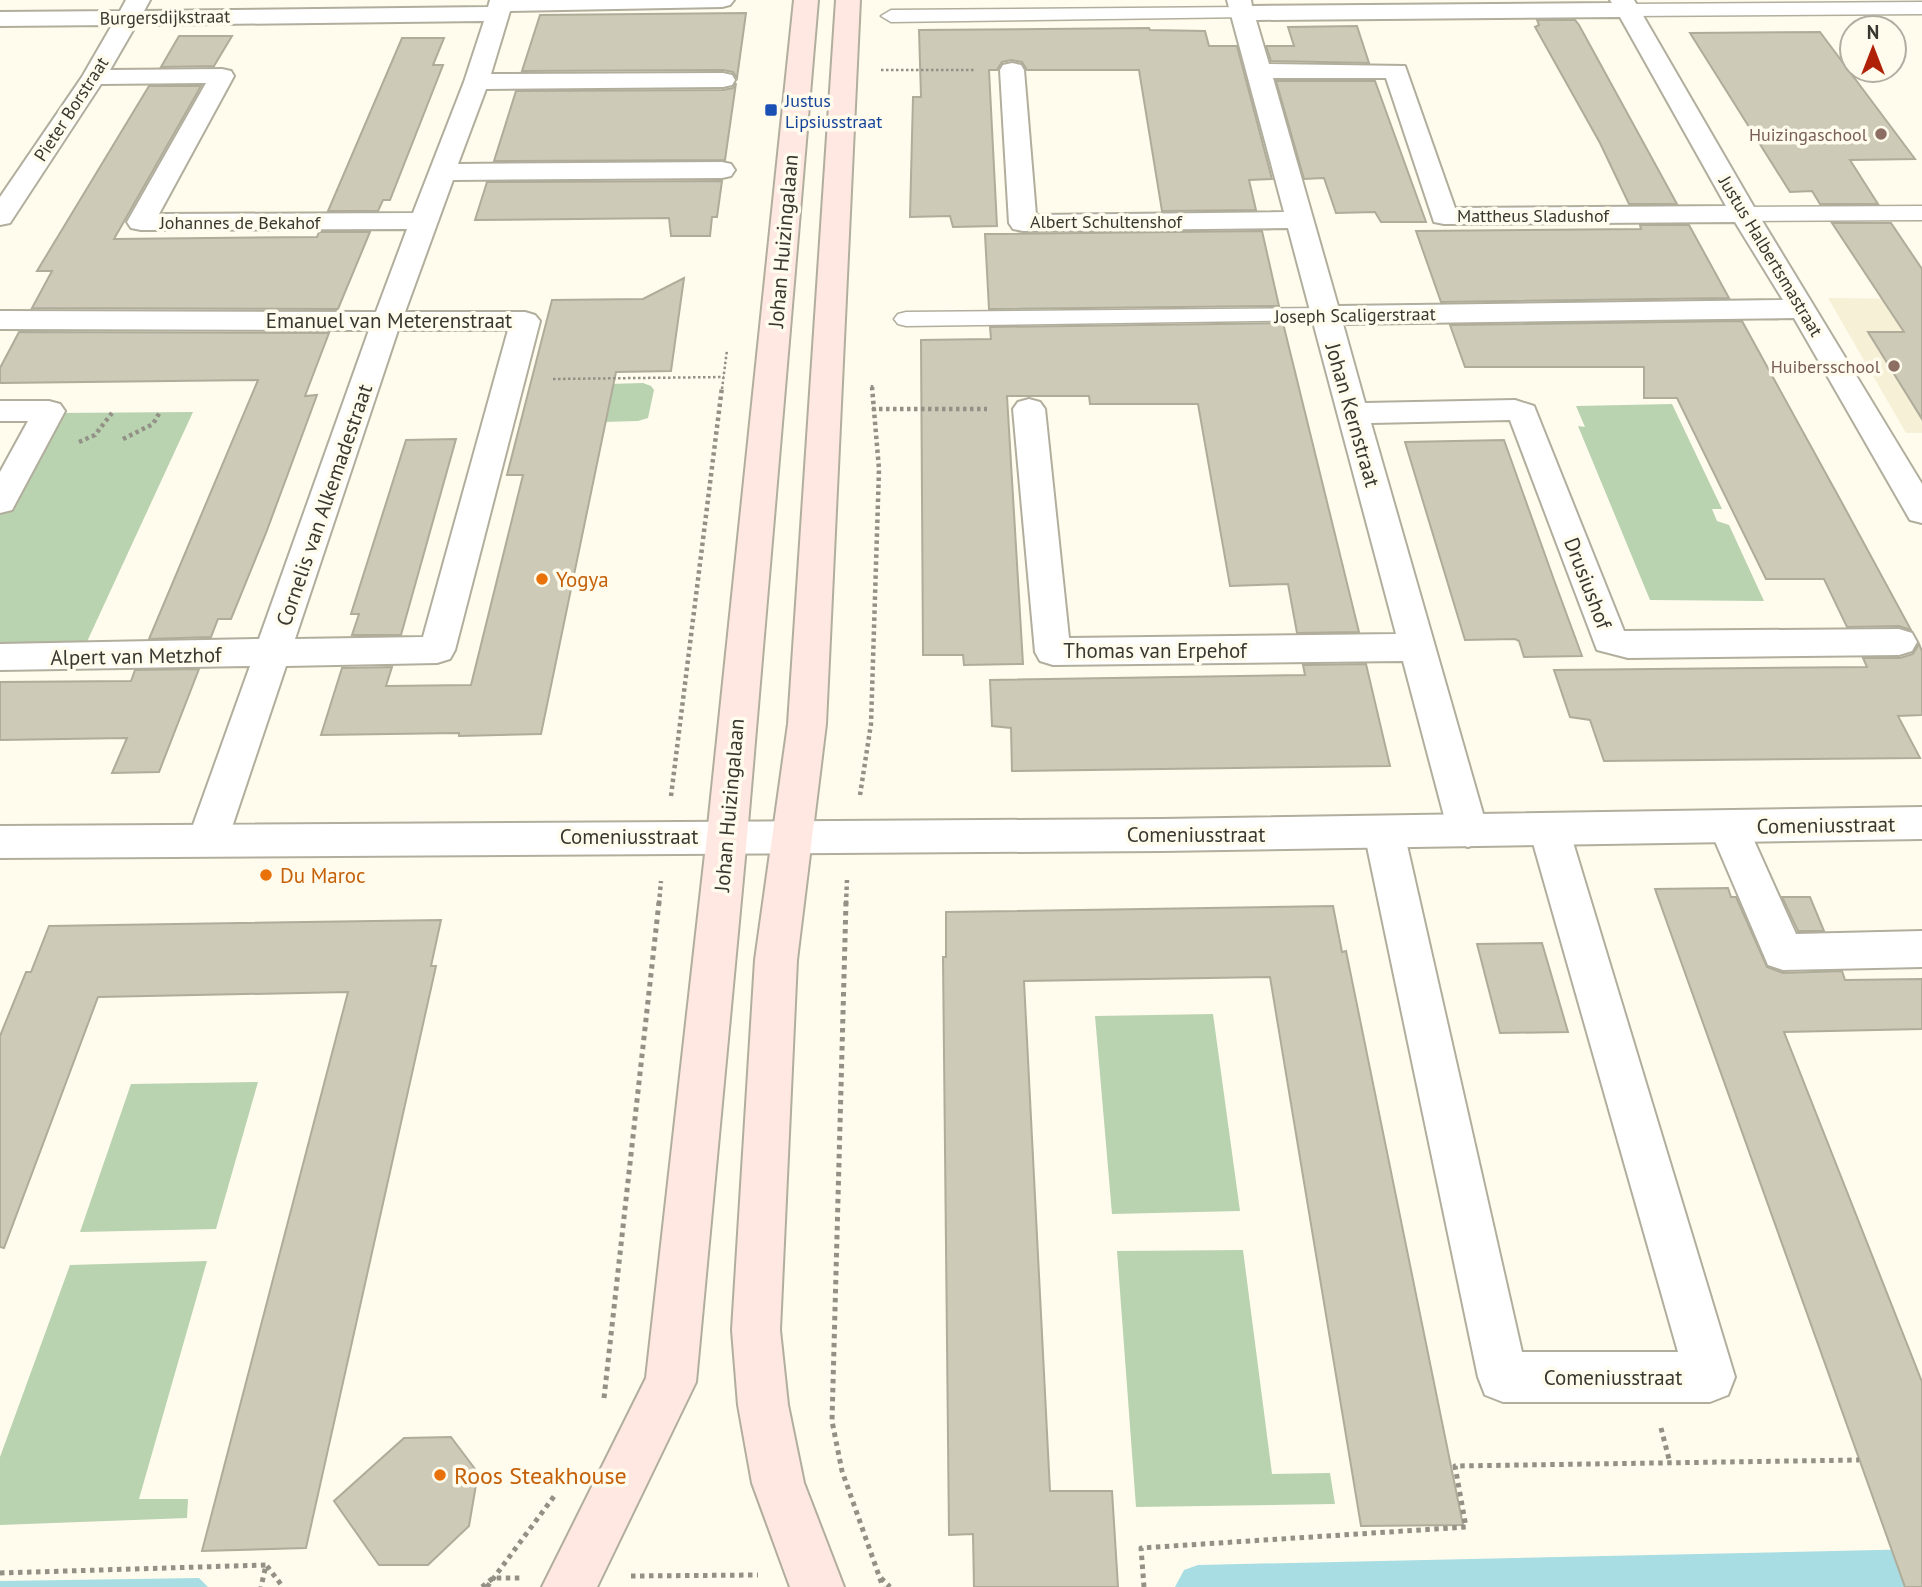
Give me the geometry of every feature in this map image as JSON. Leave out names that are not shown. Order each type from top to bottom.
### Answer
[{"type":"main road","name":"Johan Huizingalaan","points":[[573,1582],[671,1382],[727,836],[806,0]]},
{"type":"main road","points":[[814,1581],[778,1483],[763,1405],[756,1330],[776,960],[807,724],[848,0]]},
{"type":"street","points":[[500,6],[722,1]]},
{"type":"street","points":[[891,16],[1241,6],[1625,5],[1922,8]]},
{"type":"street","name":"Justus Halbertsmastraat","points":[[1625,5],[1744,214],[1804,309],[1922,512]]},
{"type":"street","name":"Burgersdijkstraat","points":[[0,19],[133,9],[500,6]]},
{"type":"street","name":"Cornelis van Alkemadestraat","points":[[208,839],[387,320],[475,82],[500,6]]},
{"type":"street","name":"Johan Kernstraat","points":[[1241,6],[1468,831]]},
{"type":"street","name":"Pieter Borstraat","points":[[0,217],[94,77],[133,9]]},
{"type":"street","name":"Albert Schultenshof","points":[[1012,71],[1023,223],[1299,220]]},
{"type":"street","name":"Mattheus Sladushof","points":[[1258,71],[1396,71],[1444,216],[1744,214]]},
{"type":"street","name":"Johannes de Bekahof","points":[[94,77],[222,76],[141,222],[424,221]]},
{"type":"street","points":[[475,82],[723,80]]},
{"type":"street","points":[[441,172],[722,170]]},
{"type":"street","points":[[1744,214],[1922,213]]},
{"type":"street","name":"Joseph Scaligerstraat","points":[[906,318],[1804,309]]},
{"type":"street","name":"Emanuel van Meterenstraat","points":[[0,320],[525,321],[437,650],[273,654]]},
{"type":"street","name":"Thomas van Erpehof","points":[[1029,409],[1053,652],[1417,648]]},
{"type":"street","name":"Drusiushof","points":[[1354,413],[1515,410],[1523,414],[1610,641],[1628,645],[1899,642]]},
{"type":"street","points":[[0,411],[49,411],[0,502]]},
{"type":"street","name":"Alpert van Metzhof","points":[[0,657],[273,654]]},
{"type":"street","name":"Comeniusstraat","points":[[0,843],[208,839],[1384,832],[1922,823]]},
{"type":"street","name":"Comeniusstraat","points":[[1729,827],[1783,952],[1922,949]]},
{"type":"street","name":"Comeniusstraat","points":[[1384,832],[1503,1377],[1710,1377],[1549,829]]},
{"type":"path","points":[[877,71],[1012,71]]},
{"type":"path","points":[[510,380],[724,377]]},
{"type":"path","points":[[872,383],[872,410],[879,469],[871,724],[845,895],[832,1421],[842,1471],[883,1587]]},
{"type":"path","points":[[872,410],[1029,409]]},
{"type":"path","points":[[123,439],[153,424],[160,412]]},
{"type":"path","points":[[1144,1587],[1141,1548],[1466,1527],[1455,1466],[1859,1460]]},
{"type":"path","points":[[0,1573],[266,1565]]},
{"type":"path","points":[[261,1587],[266,1565]]},
{"type":"path","points":[[266,1565],[283,1587]]},
{"type":"path","points":[[485,1587],[493,1578],[573,1582],[814,1581],[878,1574]]},
{"type":"path","points":[[878,1574],[890,1587]]},
{"type":"shaded area","name":"Huibersschool","points":[[1828,298],[1922,299],[1922,433],[1906,433]]},
{"type":"green space","points":[[643,383],[654,390],[648,418],[638,421],[530,424],[538,386]]},
{"type":"green space","points":[[1672,404],[1722,509],[1712,509],[1717,521],[1729,525],[1764,601],[1650,600],[1578,426],[1585,427],[1576,406]]},
{"type":"green space","points":[[193,412],[85,646],[0,646],[0,514],[53,413]]},
{"type":"green space","points":[[1213,1014],[1240,1211],[1112,1214],[1095,1016]]},
{"type":"green space","points":[[258,1082],[216,1229],[80,1232],[131,1084]]},
{"type":"green space","points":[[1243,1250],[1272,1474],[1330,1473],[1335,1504],[1136,1507],[1117,1251]]},
{"type":"green space","points":[[207,1261],[139,1499],[188,1499],[187,1518],[0,1525],[0,1457],[70,1265]]},
{"type":"water","points":[[1922,1549],[1922,1587],[1175,1587],[1184,1570],[1198,1565]]},
{"type":"water","points":[[199,1578],[208,1587],[0,1587],[0,1581]]},
{"type":"building","points":[[746,13],[737,78],[733,72],[723,70],[522,71],[540,15]]},
{"type":"building","points":[[1537,20],[1575,20],[1579,25],[1677,204],[1629,204],[1600,143],[1535,27],[1539,25]]},
{"type":"building","points":[[1357,26],[1369,63],[1271,61],[1266,46],[1294,46],[1288,27]]},
{"type":"building","points":[[1149,28],[1205,31],[1209,46],[1237,46],[1272,179],[1249,180],[1256,210],[1162,211],[1139,70],[1027,70],[1022,62],[1011,60],[1002,62],[997,70],[989,70],[997,226],[953,227],[950,216],[910,217],[913,97],[921,97],[919,30]]},
{"type":"building","points":[[1820,32],[1838,56],[1838,84],[1859,84],[1915,159],[1850,160],[1878,204],[1820,204],[1812,191],[1790,192],[1690,33]]},
{"type":"building","points":[[179,36],[232,36],[214,66],[161,67]]},
{"type":"building","points":[[402,38],[444,38],[433,65],[443,65],[390,200],[383,200],[378,211],[328,211]]},
{"type":"building","points":[[1276,81],[1375,81],[1426,222],[1381,222],[1375,212],[1336,213],[1324,178],[1304,179]]},
{"type":"building","points":[[736,83],[725,160],[494,161],[516,91],[723,90],[733,88]]},
{"type":"building","points":[[149,86],[201,86],[114,239],[317,237],[319,232],[370,232],[338,309],[32,308],[52,271],[37,271]]},
{"type":"building","points":[[722,181],[717,217],[712,217],[710,236],[671,236],[669,218],[475,220],[487,182]]},
{"type":"building","points":[[1832,223],[1891,223],[1922,269],[1922,419],[1868,332],[1904,332]]},
{"type":"building","points":[[1640,225],[1689,225],[1729,298],[1441,302],[1416,231],[1641,229]]},
{"type":"building","points":[[1262,231],[1279,306],[989,309],[985,234]]},
{"type":"building","points":[[684,278],[671,371],[616,372],[541,734],[321,735],[342,668],[392,667],[386,686],[471,685],[523,475],[507,475],[552,300],[643,299]]},
{"type":"building","points":[[1742,321],[1911,630],[1899,626],[1847,627],[1824,579],[1766,579],[1677,398],[1644,398],[1644,367],[1465,367],[1450,325]]},
{"type":"building","points":[[1283,323],[1359,632],[1297,633],[1288,584],[1230,586],[1198,404],[1090,404],[1089,396],[1007,396],[1023,664],[964,665],[963,655],[923,655],[921,340],[991,339],[990,327]]},
{"type":"building","points":[[19,332],[329,333],[305,396],[317,395],[266,533],[231,619],[218,619],[211,637],[149,639],[258,380],[0,383],[0,368]]},
{"type":"building","points":[[456,439],[401,635],[352,635],[359,614],[351,614],[406,440]]},
{"type":"building","points":[[1504,440],[1582,656],[1524,657],[1519,641],[1515,639],[1465,640],[1405,442]]},
{"type":"building","points":[[1919,644],[1922,651],[1922,715],[1898,716],[1920,758],[1604,761],[1590,720],[1570,717],[1554,670],[1867,667],[1863,658],[1900,658],[1913,654]]},
{"type":"building","points":[[1366,664],[1390,766],[1012,771],[1011,728],[992,726],[990,680],[1305,675],[1303,665]]},
{"type":"building","points":[[199,669],[159,772],[112,773],[127,738],[0,740],[0,682],[131,681],[135,670]]},
{"type":"building","points":[[1728,888],[1731,897],[1736,897],[1767,967],[1783,973],[1842,971],[1845,980],[1922,979],[1922,1029],[1784,1032],[1922,1382],[1922,1587],[1905,1587],[1655,889]]},
{"type":"building","points":[[1782,897],[1810,897],[1824,931],[1798,931]]},
{"type":"building","points":[[1333,906],[1342,952],[1346,951],[1463,1525],[1361,1526],[1270,977],[1024,981],[1050,1491],[1112,1491],[1118,1587],[974,1587],[973,1534],[949,1535],[943,957],[946,957],[946,912]]},
{"type":"building","points":[[441,920],[431,966],[436,966],[306,1548],[202,1551],[348,992],[98,997],[4,1248],[0,1247],[0,1036],[26,972],[31,972],[49,926]]},
{"type":"building","points":[[1542,943],[1568,1032],[1500,1033],[1477,944]]},
{"type":"building","points":[[451,1437],[478,1473],[469,1526],[428,1565],[379,1565],[334,1501],[404,1438]]},
{"type":"place","name":"Justus Lipsiusstraat","points":[[771,110]]},
{"type":"place","name":"Huizingaschool","points":[[1881,134]]},
{"type":"place","name":"Huibersschool","points":[[1894,366]]},
{"type":"place","name":"Yogya","points":[[542,579]]},
{"type":"place","name":"Du Maroc","points":[[266,875]]},
{"type":"place","name":"Roos Steakhouse","points":[[440,1475]]}]
